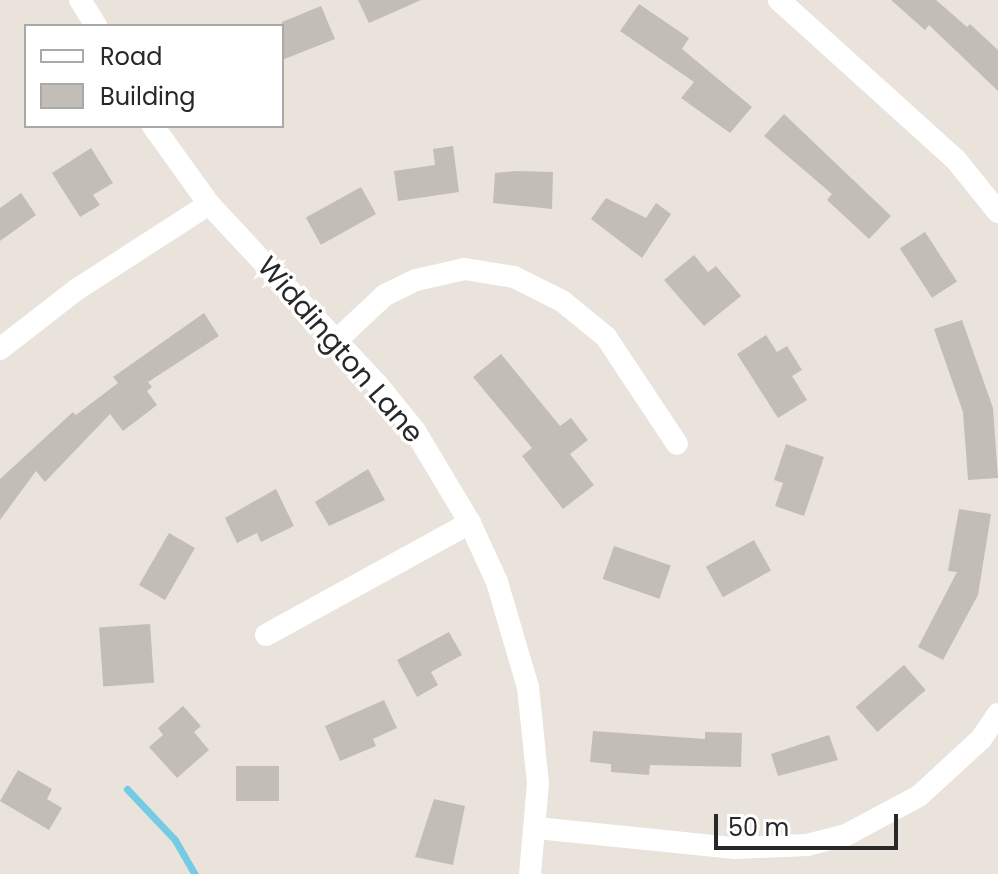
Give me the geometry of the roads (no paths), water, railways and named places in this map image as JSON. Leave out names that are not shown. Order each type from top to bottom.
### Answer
[{"type":"street","points":[[779,0],[956,160],[998,212]]},
{"type":"street","points":[[86,1],[95,24]]},
{"type":"street","name":"Widdington Lane","points":[[154,128],[209,204],[338,339],[415,431],[470,523],[497,582],[528,687],[536,739],[537,828],[530,874]]},
{"type":"street","points":[[0,349],[76,290],[209,204]]},
{"type":"street","points":[[338,339],[385,295],[416,280],[465,269],[514,277],[562,301],[606,337],[677,444]]},
{"type":"street","points":[[266,635],[470,523]]},
{"type":"street","points":[[537,828],[735,848],[807,845],[846,835],[919,796],[981,739],[998,714]]},
{"type":"waterway","points":[[127,789],[175,840],[195,874]]}]
